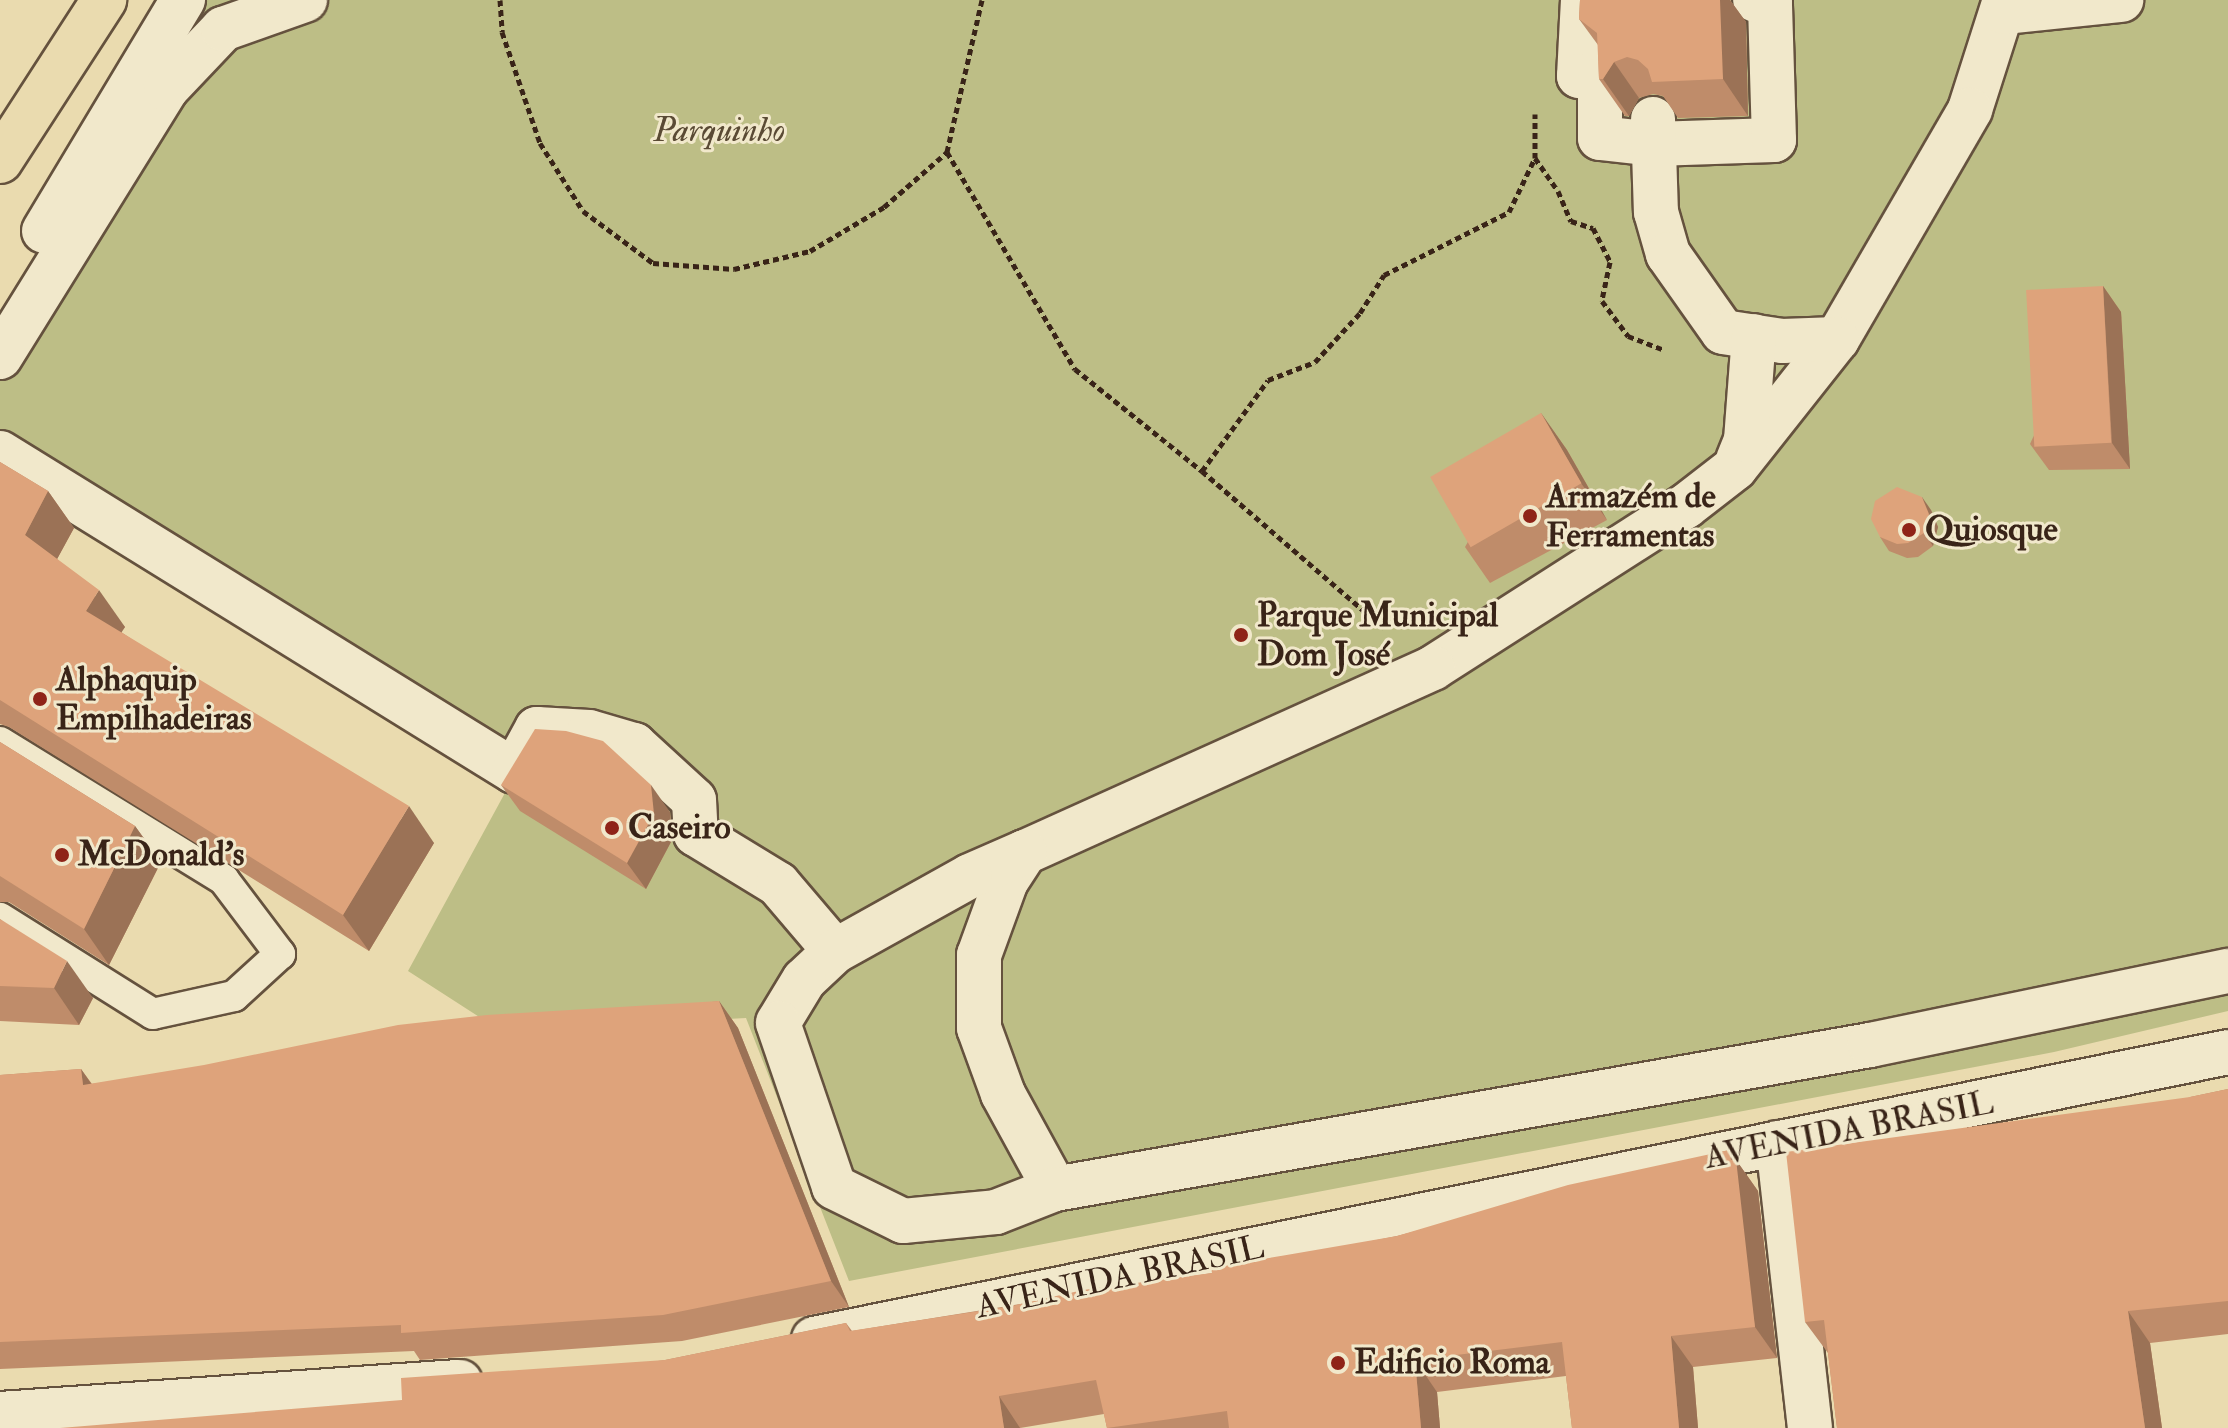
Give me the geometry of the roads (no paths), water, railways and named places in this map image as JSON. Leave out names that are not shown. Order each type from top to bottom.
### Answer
[{"type":"main road","points":[[0,161],[104,0]]},
{"type":"street","points":[[0,305],[183,0]]},
{"type":"street","points":[[0,357],[166,89],[223,29],[305,0]]},
{"type":"street","points":[[1583,0],[1579,76],[1600,80],[1600,138],[1653,132],[1774,140],[1770,2],[1755,0]]},
{"type":"street","points":[[2121,0],[2004,6],[1970,110],[1837,339],[1735,468],[1686,506],[1433,668],[970,876],[835,951],[804,980],[778,1023],[834,1187],[903,1221],[996,1212],[1055,1189],[1870,1045],[2228,971]]},
{"type":"street","points":[[1653,132],[1656,212],[1668,254],[1723,332],[1782,341],[1837,339]]},
{"type":"street","points":[[1735,468],[1746,440],[1754,336]]},
{"type":"street","points":[[0,453],[514,771],[537,729],[589,732],[634,745],[694,800],[696,834],[778,884],[835,951]]},
{"type":"street","points":[[1025,852],[1006,881],[979,955],[979,1028],[1003,1094],[1055,1189]]},
{"type":"street","name":"AVENIDA BRASIL","points":[[778,1347],[2228,1052]]},
{"type":"street","points":[[1778,1143],[1810,1428]]},
{"type":"street","points":[[0,1414],[494,1379]]},
{"type":"lane","points":[[0,742],[224,880],[280,954],[234,996],[153,1014],[0,918]]},
{"type":"place","name":"Armazém de Ferramentas","points":[[1530,516]]},
{"type":"place","name":"Quiosque","points":[[1909,530]]},
{"type":"place","name":"Parque Municipal Dom José","points":[[1241,635]]},
{"type":"place","name":"Alphaquip Empilhadeiras","points":[[40,699]]},
{"type":"place","name":"Caseiro","points":[[612,828]]},
{"type":"place","name":"McDonald's","points":[[62,855]]},
{"type":"place","name":"Edificio Roma","points":[[1338,1363]]},
{"type":"park label","name":"Parquinho","points":[[719,131]]}]
